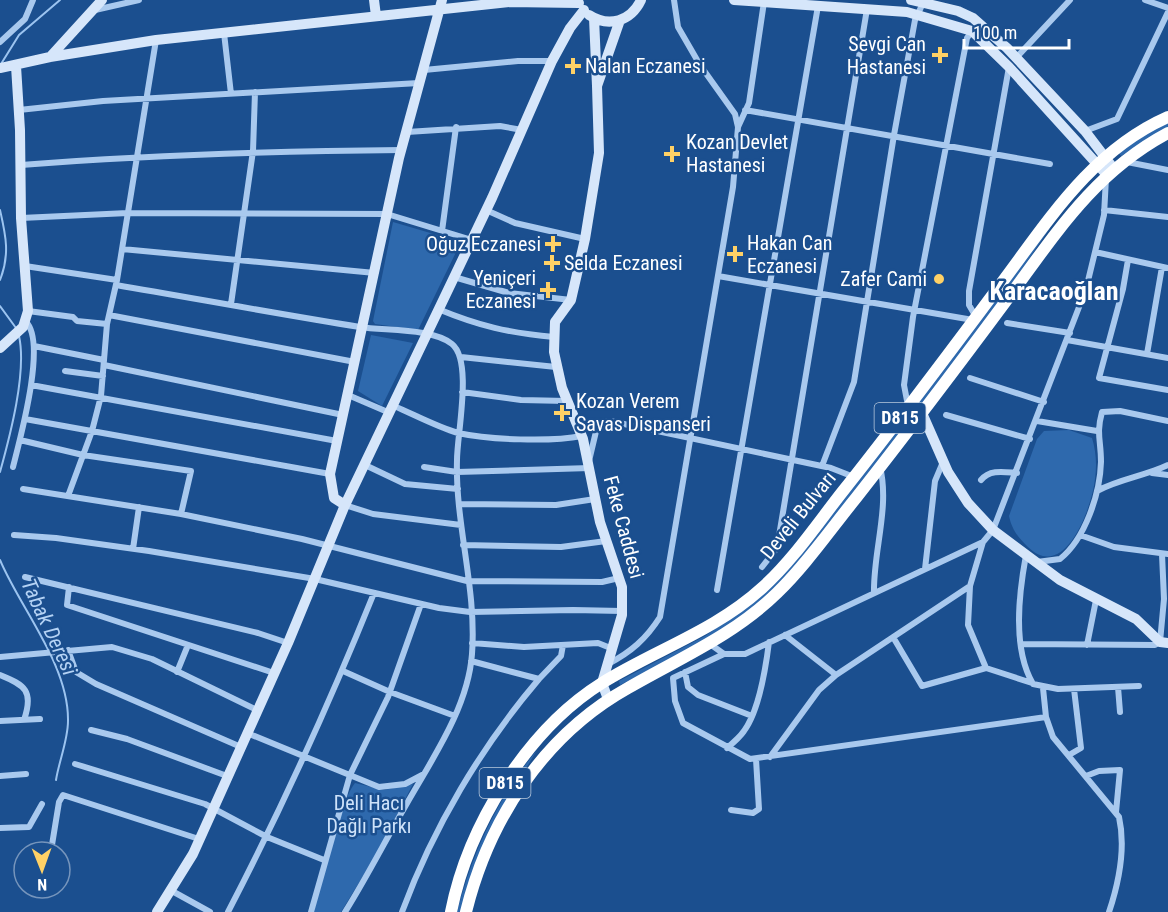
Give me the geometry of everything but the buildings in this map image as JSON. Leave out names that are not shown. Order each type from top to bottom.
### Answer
[{"type":"highway","name":"Develi Bulvarı","points":[[452,912],[458,884],[476,836],[497,796],[532,746],[574,705],[602,683],[734,612],[782,568],[908,408],[1071,191],[1102,159],[1133,136],[1168,117]]},
{"type":"highway","name":"Develi Bulvarı","points":[[466,912],[493,836],[518,791],[553,744],[608,699],[711,644],[749,618],[784,586],[922,413],[1087,195],[1124,161],[1168,133]]},
{"type":"street","points":[[1,39],[25,19],[33,0]]},
{"type":"street","points":[[50,57],[102,0]]},
{"type":"street","points":[[92,11],[139,0]]},
{"type":"street","points":[[374,0],[376,16]]},
{"type":"street","points":[[608,664],[630,653],[650,633],[660,617],[733,187],[738,127],[735,114],[700,65],[678,27],[674,0]]},
{"type":"street","points":[[734,0],[867,8],[918,16],[972,31],[1013,62],[1085,131],[1110,172],[1104,210],[1086,288],[1017,473],[993,530],[983,542],[970,586],[968,625],[986,668]]},
{"type":"street","points":[[912,0],[924,1],[973,18],[1102,159]]},
{"type":"street","points":[[975,318],[969,304],[969,291],[993,152],[1013,62],[1070,0]]},
{"type":"street","points":[[1085,131],[1117,119],[1168,10],[1145,0]]},
{"type":"street","points":[[13,467],[31,385],[34,346],[32,329],[26,320],[19,110],[9,67],[50,57],[156,40],[376,16],[441,5],[509,2],[580,4],[594,18],[602,21],[620,20],[629,16],[642,1]]},
{"type":"street","points":[[822,466],[854,382],[894,135],[918,16],[924,1]]},
{"type":"street","points":[[738,127],[746,110],[764,2]]},
{"type":"street","points":[[157,912],[172,891],[213,809],[288,643],[345,505],[472,240],[580,4]]},
{"type":"street","points":[[441,5],[406,132],[330,474],[334,498],[345,505],[373,514],[461,525]]},
{"type":"street","points":[[717,590],[772,285],[818,5]]},
{"type":"street","points":[[762,567],[777,548],[867,8]]},
{"type":"street","name":"Feke Caddesi","points":[[594,18],[599,153],[585,238],[570,300],[555,322],[554,337],[556,367],[582,436],[595,499],[619,578],[622,611],[602,683]]},
{"type":"street","points":[[597,86],[620,20]]},
{"type":"street","points":[[908,408],[904,385],[915,309],[967,38],[972,31]]},
{"type":"street","points":[[224,33],[231,94]]},
{"type":"street","points":[[68,496],[92,431],[101,396],[106,324],[117,282],[156,40]]},
{"type":"street","points":[[424,69],[518,61],[552,61]]},
{"type":"street","points":[[19,110],[148,99],[420,83]]},
{"type":"street","points":[[231,304],[253,151],[255,93]]},
{"type":"street","points":[[746,110],[993,152],[1050,164]]},
{"type":"street","points":[[406,132],[500,126],[522,130]]},
{"type":"street","points":[[442,231],[456,128]]},
{"type":"street","points":[[21,165],[138,156],[253,151],[402,150]]},
{"type":"street","points":[[1124,161],[1168,170]]},
{"type":"street","points":[[486,210],[515,223],[585,238]]},
{"type":"street","points":[[1104,210],[1168,217]]},
{"type":"street","points":[[21,218],[128,213],[387,214],[472,240]]},
{"type":"street","points":[[122,249],[375,273]]},
{"type":"street","points":[[1095,252],[1165,268],[1147,354]]},
{"type":"street","points":[[1128,260],[1123,289],[1099,378],[1168,390]]},
{"type":"street","points":[[25,266],[363,327],[426,334],[451,343],[461,357],[462,392],[457,472],[472,643],[469,675],[454,716],[424,774],[345,912]]},
{"type":"street","points":[[718,276],[975,318]]},
{"type":"street","points":[[454,277],[509,293],[570,300]]},
{"type":"street","points":[[438,309],[477,325],[522,334],[554,337]]},
{"type":"street","points":[[109,315],[356,362]]},
{"type":"street","points":[[0,348],[12,339],[26,320],[72,316],[77,321],[106,324]]},
{"type":"street","points":[[1007,323],[1070,333]]},
{"type":"street","points":[[1067,340],[1168,358]]},
{"type":"street","points":[[34,346],[343,415]]},
{"type":"street","points":[[461,357],[556,367]]},
{"type":"street","points":[[65,371],[103,376]]},
{"type":"street","points":[[970,378],[1044,402]]},
{"type":"street","points":[[31,385],[337,441]]},
{"type":"street","points":[[462,392],[521,400],[567,401]]},
{"type":"street","points":[[348,395],[458,433],[566,439],[582,436]]},
{"type":"street","points":[[1036,562],[1060,559],[1080,535],[1096,491],[1101,465],[1101,444],[1097,431],[1102,412],[1120,411],[1168,421]]},
{"type":"street","points":[[922,413],[943,462],[968,502],[993,530],[1060,580],[1136,619],[1164,643]]},
{"type":"street","points":[[946,415],[1030,439]]},
{"type":"street","points":[[25,419],[330,474]]},
{"type":"street","points":[[424,467],[457,472],[589,466],[598,423],[602,421],[691,436],[822,466],[854,478]]},
{"type":"street","points":[[1037,421],[1097,431]]},
{"type":"street","points":[[20,440],[83,455],[191,471],[181,514]]},
{"type":"street","points":[[925,568],[935,481],[943,462]]},
{"type":"street","points":[[365,465],[405,484],[458,489]]},
{"type":"street","points":[[1096,491],[1112,483],[1152,473],[1168,465]]},
{"type":"street","points":[[874,593],[874,573],[884,483],[880,467]]},
{"type":"street","points":[[981,480],[986,475],[999,471],[1017,473]]},
{"type":"street","points":[[1152,473],[1168,476]]},
{"type":"street","points":[[23,489],[181,514],[330,545],[467,581],[602,582],[619,578]]},
{"type":"street","points":[[459,504],[556,505],[595,499]]},
{"type":"street","points":[[133,549],[139,507]]},
{"type":"street","points":[[14,535],[56,538],[133,549],[315,579],[421,604],[470,612],[573,609],[622,611]]},
{"type":"street","points":[[1080,535],[1114,548],[1165,554],[1164,643]]},
{"type":"street","points":[[463,545],[561,547],[606,541]]},
{"type":"street","points":[[983,542],[745,654],[724,654],[673,678],[675,701],[683,723],[750,759],[812,748],[886,741],[1046,717]]},
{"type":"street","points":[[1026,555],[1019,610],[1026,673],[1033,684]]},
{"type":"street","points":[[25,577],[258,633],[288,643]]},
{"type":"street","points":[[770,757],[812,699],[836,675],[970,586]]},
{"type":"street","points":[[69,587],[67,605],[274,673]]},
{"type":"street","points":[[228,912],[267,837],[343,671],[374,593]]},
{"type":"street","points":[[1087,645],[1096,600]]},
{"type":"street","points":[[311,912],[350,775],[390,692],[421,604]]},
{"type":"street","points":[[785,635],[836,675]]},
{"type":"street","points":[[893,637],[922,686],[986,668],[1043,688],[1139,686]]},
{"type":"street","points":[[728,748],[745,730],[752,716],[767,662],[769,642]]},
{"type":"street","points":[[472,643],[524,647],[598,643],[613,649]]},
{"type":"street","points":[[1022,644],[1155,645],[1164,643]]},
{"type":"street","points":[[711,644],[724,654]]},
{"type":"street","points":[[177,672],[188,645]]},
{"type":"street","points":[[402,912],[427,852],[454,803],[509,716],[561,656],[563,645]]},
{"type":"street","points":[[0,657],[112,647],[152,659],[257,710]]},
{"type":"street","points":[[68,650],[76,672],[96,684],[241,747]]},
{"type":"street","points":[[471,661],[539,679]]},
{"type":"street","points":[[343,671],[390,692],[454,716]]},
{"type":"street","points":[[685,672],[688,687],[698,695],[752,716]]},
{"type":"street","points":[[0,675],[22,684],[25,689],[28,709],[24,720]]},
{"type":"street","points":[[602,683],[608,699]]},
{"type":"street","points":[[1118,687],[1120,712]]},
{"type":"street","points":[[1043,688],[1046,717],[1053,737],[1116,813],[1123,832],[1115,894],[1109,912]]},
{"type":"street","points":[[1069,755],[1082,748],[1074,689]]},
{"type":"street","points":[[0,721],[40,719]]},
{"type":"street","points":[[91,730],[127,739],[227,776]]},
{"type":"street","points":[[247,733],[379,786],[392,787],[424,774]]},
{"type":"street","points":[[731,810],[753,813],[759,809],[756,759]]},
{"type":"street","points":[[75,764],[205,804],[267,837],[324,860]]},
{"type":"street","points":[[1086,776],[1099,771],[1120,770],[1116,813]]},
{"type":"street","points":[[0,776],[26,774]]},
{"type":"street","points":[[53,840],[59,802],[63,795],[199,839]]},
{"type":"street","points":[[0,828],[28,827],[42,804]]},
{"type":"street","points":[[172,891],[210,912]]},
{"type":"green space","points":[[1168,122],[1168,128],[1121,156],[1117,150]]},
{"type":"green space","points":[[393,222],[461,242],[418,330],[375,324],[373,321]]},
{"type":"green space","points":[[1050,228],[987,320],[814,544],[768,596],[710,639],[620,685],[619,681],[705,636],[751,604]]},
{"type":"green space","points":[[371,335],[413,343],[382,406],[358,391]]},
{"type":"green space","points":[[1069,430],[1092,438],[1096,463],[1093,491],[1082,522],[1065,549],[1054,556],[1041,556],[1018,536],[1009,516],[1037,439],[1044,431]]},
{"type":"green space","points":[[537,750],[488,832],[461,912],[457,912],[463,890],[488,826],[510,787]]},
{"type":"green space","name":"Deli Hacı Dağlı Parkı","points":[[355,783],[384,790],[413,784],[374,858],[341,912],[314,912],[336,826]]},
{"type":"waterway","name":"Tabak Deresi","points":[[1,64],[19,35],[60,0]]},
{"type":"waterway","name":"Tabak Deresi","points":[[0,210],[6,245],[5,262],[0,280]]},
{"type":"waterway","name":"Tabak Deresi","points":[[0,306],[16,328]]},
{"type":"waterway","name":"Tabak Deresi","points":[[0,472],[13,423],[19,385],[21,367],[19,336]]},
{"type":"waterway","name":"Tabak Deresi","points":[[0,560],[42,637],[61,679],[66,700],[68,728],[56,780]]},
{"type":"place","name":"Sevgi Can Hastanesi","points":[[940,55]]},
{"type":"place","name":"Nalan Eczanesi","points":[[573,66]]},
{"type":"place","name":"Kozan Devlet Hastanesi","points":[[672,154]]},
{"type":"place","name":"Oğuz Eczanesi","points":[[553,244]]},
{"type":"place","name":"Hakan Can Eczanesi","points":[[735,254]]},
{"type":"place","name":"Selda Eczanesi","points":[[552,263]]},
{"type":"place","name":"Zafer Cami","points":[[939,279]]},
{"type":"place","name":"Yeniçeri Eczanesi","points":[[548,290]]},
{"type":"place","name":"Kozan Verem Savas Dispanseri","points":[[562,413]]},
{"type":"district","name":"Karacaoğlan","points":[[1054,291]]}]
